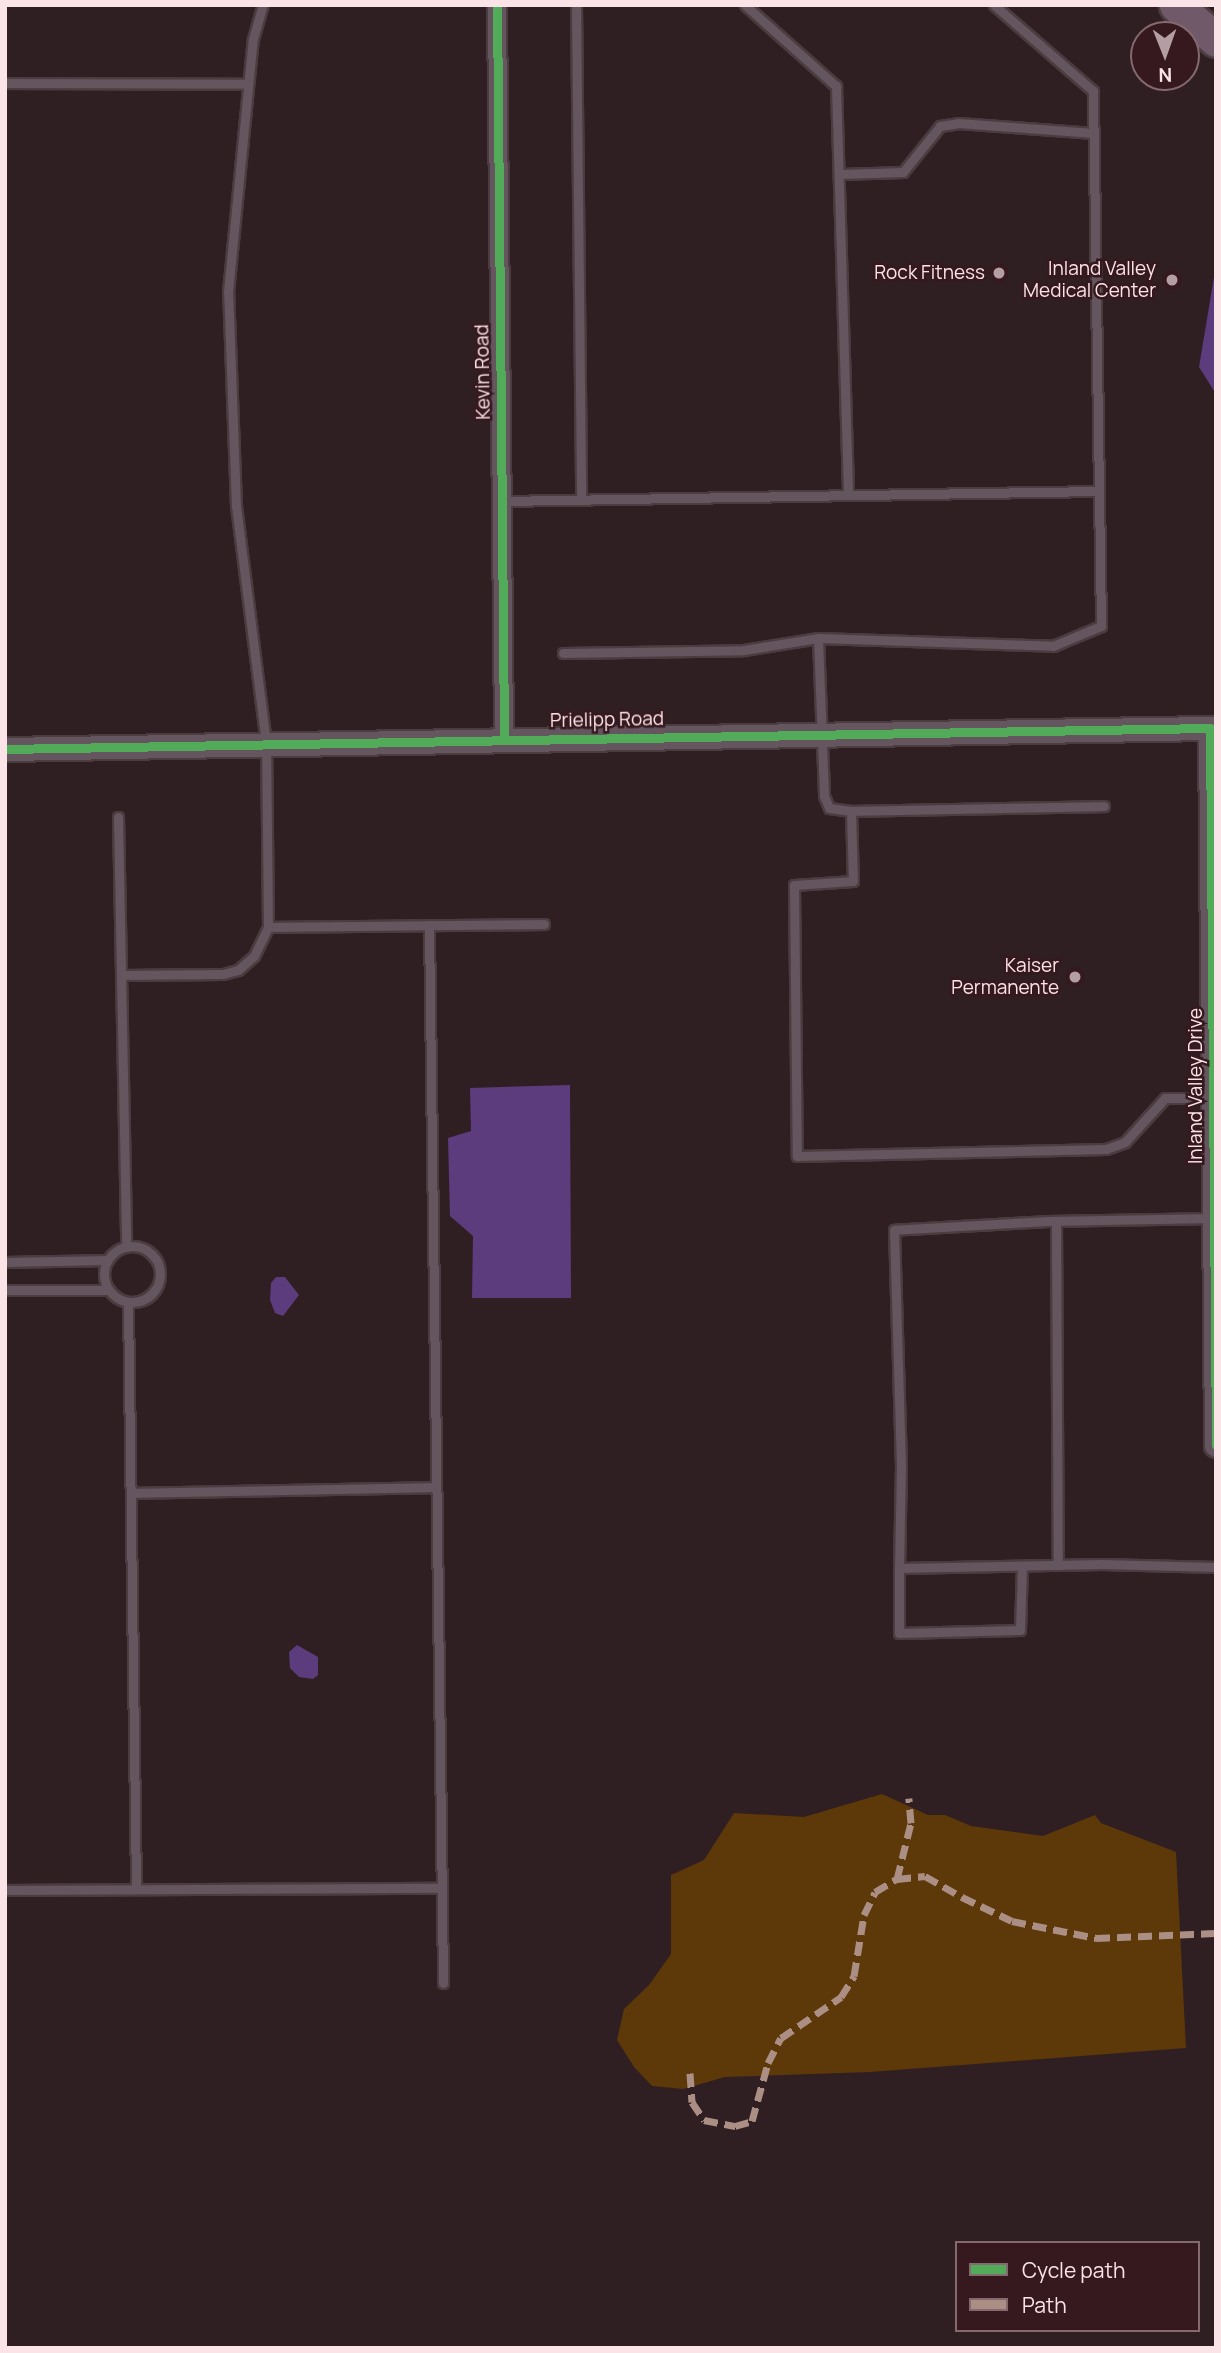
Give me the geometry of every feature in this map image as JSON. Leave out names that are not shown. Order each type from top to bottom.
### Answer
[{"type":"highway","points":[[1176,5],[1216,40]]},
{"type":"street","name":"Kevin Road","points":[[497,5],[504,738]]},
{"type":"street","name":"Prielipp Road","points":[[5,749],[504,738],[1213,728]]},
{"type":"street","name":"Inland Valley Drive","points":[[1213,728],[1216,1445]]},
{"type":"lane","points":[[121,975],[223,974],[237,970],[254,956],[268,927],[266,743],[236,506],[228,292],[253,39],[263,5]]},
{"type":"lane","points":[[576,5],[581,499]]},
{"type":"lane","points":[[745,5],[836,86],[841,174],[848,495]]},
{"type":"lane","points":[[563,653],[744,650],[818,638],[1053,646],[1101,626],[1093,91],[994,5]]},
{"type":"lane","points":[[5,83],[248,84]]},
{"type":"lane","points":[[841,174],[903,172],[940,126],[958,123],[1094,133]]},
{"type":"lane","points":[[502,501],[1099,491]]},
{"type":"lane","points":[[818,638],[824,796],[829,808],[851,811],[1104,806]]},
{"type":"lane","points":[[851,811],[853,881],[794,884],[797,1156],[1106,1149],[1125,1142],[1165,1098],[1214,1107]]},
{"type":"lane","points":[[118,817],[126,1247]]},
{"type":"lane","points":[[268,927],[544,924]]},
{"type":"lane","points":[[429,925],[443,1983]]},
{"type":"lane","points":[[1022,1566],[1020,1630],[899,1633],[901,1465],[894,1230],[1056,1221],[1214,1218]]},
{"type":"lane","points":[[1056,1221],[1058,1565]]},
{"type":"lane","points":[[5,1290],[108,1290],[128,1302],[142,1301],[156,1289],[160,1271],[157,1262],[144,1249],[126,1247],[108,1260],[103,1273],[108,1290]]},
{"type":"lane","points":[[5,1262],[108,1260]]},
{"type":"lane","points":[[128,1302],[136,1889]]},
{"type":"lane","points":[[131,1493],[436,1488]]},
{"type":"lane","points":[[900,1568],[1058,1565],[1216,1567]]},
{"type":"lane","points":[[5,1890],[442,1888]]},
{"type":"shaded area","points":[[1216,265],[1216,394],[1199,367]]},
{"type":"shaded area","points":[[570,1085],[571,1298],[472,1298],[473,1236],[450,1216],[448,1138],[471,1131],[470,1088]]},
{"type":"shaded area","points":[[276,1277],[285,1277],[299,1295],[283,1316],[275,1313],[270,1300],[271,1283]]},
{"type":"shaded area","points":[[297,1645],[318,1657],[318,1675],[313,1679],[299,1677],[290,1668],[289,1652]]},
{"type":"shaded area","points":[[882,1794],[928,1815],[945,1815],[971,1826],[1043,1836],[1095,1815],[1101,1823],[1176,1852],[1186,2048],[870,2072],[725,2077],[683,2089],[652,2086],[634,2067],[617,2040],[624,2009],[649,1985],[671,1954],[671,1875],[704,1860],[734,1813],[804,1817]]},
{"type":"marked path","points":[[897,1879],[911,1823],[909,1798]]},
{"type":"marked path","points":[[690,2073],[692,2102],[704,2120],[735,2126],[752,2121],[768,2063],[781,2038],[841,1997],[854,1976],[864,1915],[875,1892],[897,1879],[925,1876],[1012,1921],[1096,1938],[1216,1933]]},
{"type":"cycle path","points":[[497,5],[504,739]]},
{"type":"cycle path","points":[[5,749],[1210,728],[1216,1445]]},
{"type":"place","name":"Rock Fitness","points":[[999,273]]},
{"type":"place","name":"Inland Valley Medical Center","points":[[1172,280]]},
{"type":"place","name":"Kaiser Permanente","points":[[1075,977]]}]
